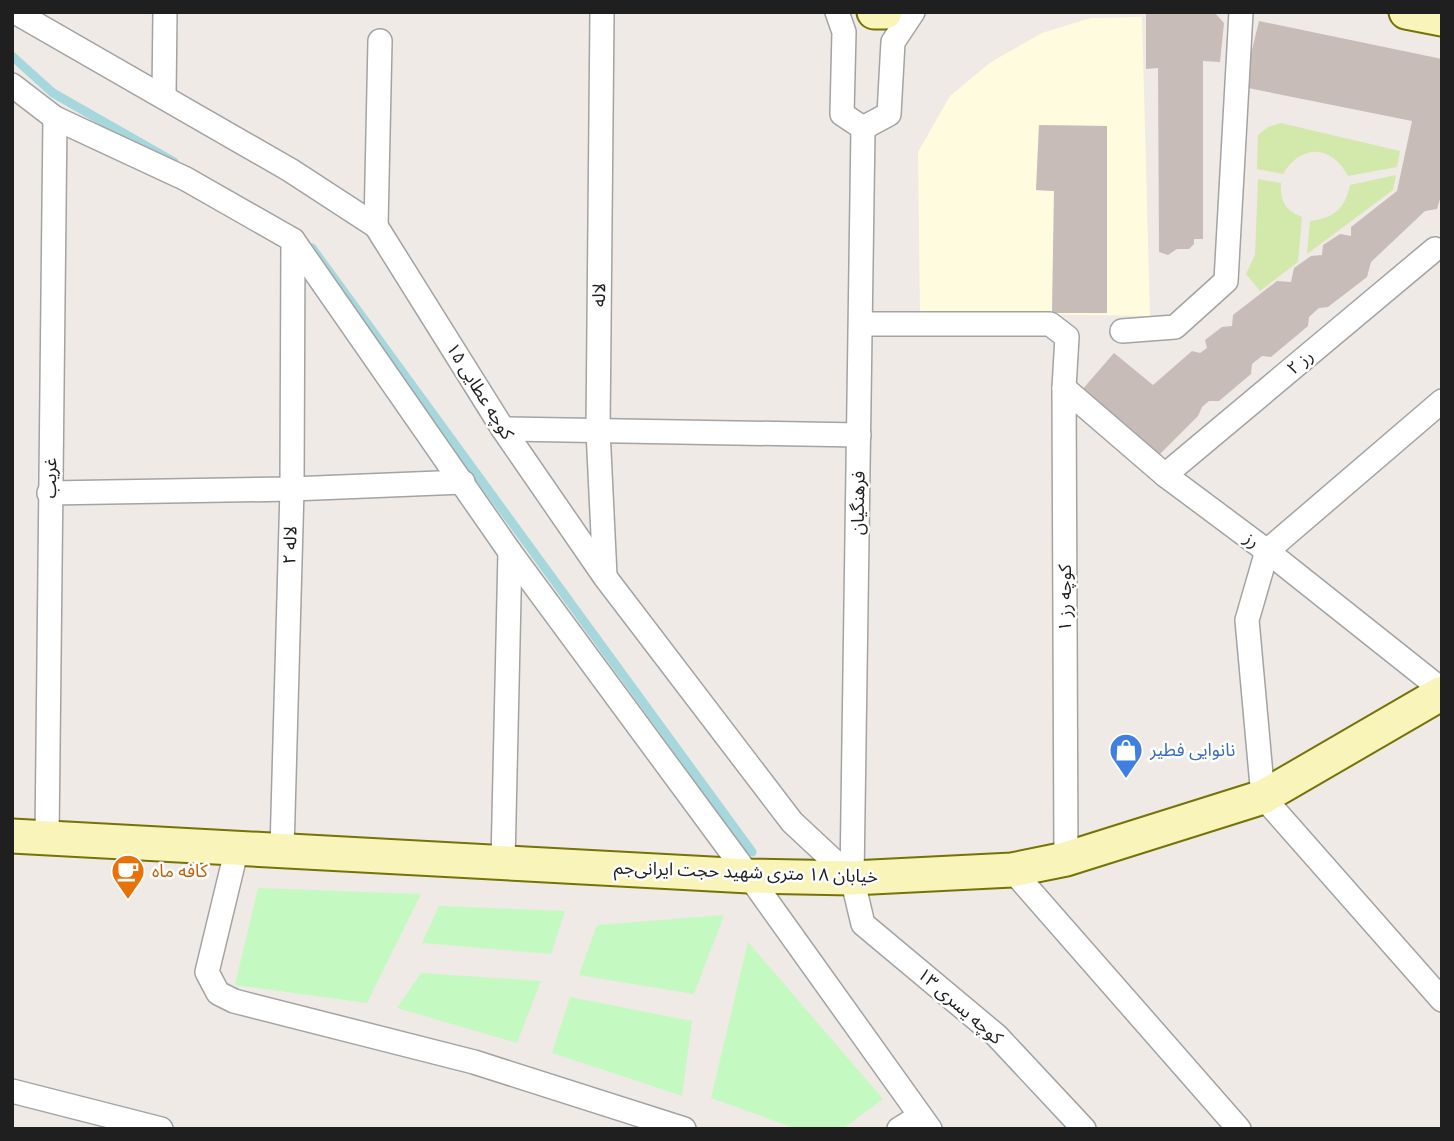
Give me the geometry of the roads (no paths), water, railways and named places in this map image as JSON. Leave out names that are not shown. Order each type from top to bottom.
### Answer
[{"type":"street","name":"کوچه عطایی ۱۵","points":[[15,12],[290,170],[376,226],[503,429],[605,577],[792,822],[852,878]]},
{"type":"street","points":[[164,96],[165,12]]},
{"type":"street","name":"لاله","points":[[602,12],[598,430],[605,577]]},
{"type":"street","points":[[837,12],[844,32],[842,114],[863,128],[889,114],[893,42],[913,12]]},
{"type":"street","points":[[874,12],[885,12]]},
{"type":"street","points":[[1122,331],[1175,327],[1226,281],[1241,12]]},
{"type":"street","points":[[1406,12],[1442,19]]},
{"type":"street","points":[[376,226],[380,41]]},
{"type":"street","points":[[12,85],[55,118],[186,179],[293,240],[510,552],[749,876],[925,1123],[899,1129]]},
{"type":"street","name":"غریب","points":[[47,838],[55,118]]},
{"type":"street","name":"فرهنگیان","points":[[852,878],[863,128]]},
{"type":"street","name":"لاله ۲","points":[[282,850],[292,489],[293,240]]},
{"type":"street","name":"رز ۲","points":[[1165,475],[1435,249]]},
{"type":"street","name":"کوچه رز ۱","points":[[860,324],[1049,324],[1067,337],[1064,388],[1066,859]]},
{"type":"street","name":"رز","points":[[1064,388],[1165,475],[1267,551],[1442,692]]},
{"type":"street","points":[[1442,401],[1267,551],[1247,620],[1263,797],[1442,1000]]},
{"type":"street","points":[[503,429],[859,435]]},
{"type":"street","points":[[49,493],[292,489],[463,482]]},
{"type":"street","points":[[503,862],[510,552]]},
{"type":"street","name":"خیابان ۱۸ متری شهید حجت ایرانی‌جم","points":[[12,836],[749,876],[852,878],[1012,870],[1066,859],[1263,797],[1442,692]]},
{"type":"street","points":[[237,848],[207,972],[218,993],[234,1001],[474,1062],[684,1129]]},
{"type":"street","points":[[1012,870],[1239,1129]]},
{"type":"street","name":"کوچه یسری ۱۳","points":[[852,878],[863,924],[996,1036],[1084,1129]]},
{"type":"street","points":[[12,1091],[161,1129]]},
{"type":"waterway","points":[[12,56],[53,93],[174,162]]},
{"type":"waterway","points":[[312,248],[752,852]]},
{"type":"place","name":"نانوایی فطیر","points":[[1126,780]]},
{"type":"place","name":"کافه ماه","points":[[128,901]]}]
